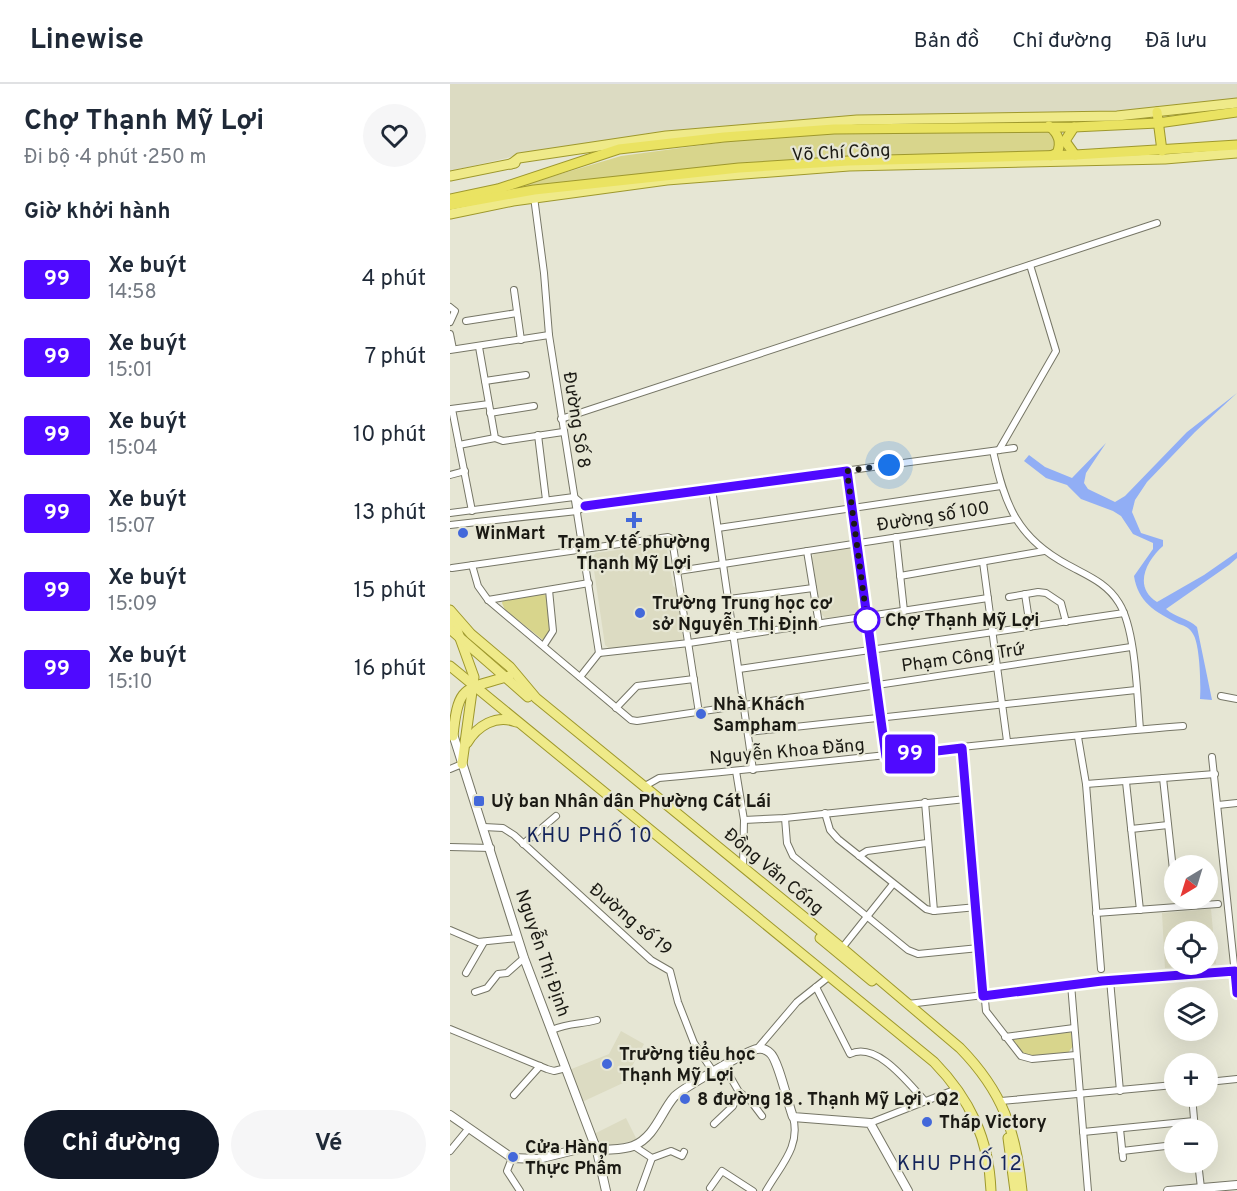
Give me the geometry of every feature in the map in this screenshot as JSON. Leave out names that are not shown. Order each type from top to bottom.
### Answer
[{"type":"highway","points":[[1157,112],[1162,151]]},
{"type":"highway","name":"Võ Chí Công","points":[[498,192],[619,149],[667,140],[834,129],[1074,127],[1158,123],[1237,112]]},
{"type":"highway","points":[[1049,126],[1057,134],[1059,144],[1057,153],[1051,156]]},
{"type":"highway","points":[[1074,127],[1065,141],[1075,155]]},
{"type":"highway","name":"Võ Chí Công","points":[[498,192],[534,195],[750,167],[848,161],[1075,155],[1237,145]]},
{"type":"highway","points":[[450,199],[498,192]]},
{"type":"highway","points":[[450,205],[498,192]]},
{"type":"main road","name":"Võ Chí Công","points":[[511,164],[519,158],[857,120],[1117,116],[1237,103]]},
{"type":"main road","name":"Võ Chí Công","points":[[450,176],[585,152],[619,149]]},
{"type":"main road","name":"Võ Chí Công","points":[[450,214],[534,195],[667,180],[849,166],[1165,159],[1237,153]]},
{"type":"main road","name":"Đồng Văn Cống","points":[[450,610],[471,634],[515,673],[535,700],[977,1065],[1001,1101],[1015,1142],[1022,1191]]},
{"type":"main road","points":[[450,621],[458,630],[472,668],[473,698],[462,764]]},
{"type":"main road","points":[[450,629],[500,678],[515,680],[526,688]]},
{"type":"main road","points":[[450,666],[925,1059],[954,1090],[977,1135],[989,1191]]},
{"type":"main road","points":[[453,736],[457,706],[462,697],[473,686],[515,673]]},
{"type":"main road","name":"Đồng Văn Cống","points":[[500,678],[535,700],[645,786],[742,870],[842,948],[968,1062],[997,1105],[1010,1143],[1015,1191]]},
{"type":"main road","points":[[464,747],[474,732],[488,723],[503,720],[521,726]]},
{"type":"main road","name":"Nguyễn Thị Định","points":[[450,724],[524,958],[596,1148],[606,1191]]},
{"type":"main road","points":[[688,864],[934,1062],[957,1086],[984,1137],[989,1191]]},
{"type":"street","name":"Đường Số 8","points":[[534,195],[549,335],[599,653]]},
{"type":"street","points":[[561,419],[1156,223]]},
{"type":"street","points":[[1030,265],[1056,351],[996,451],[1001,486],[1015,519],[1024,533],[1044,551],[1099,580],[1111,591],[1124,613],[1131,647],[1140,729]]},
{"type":"street","points":[[514,290],[521,340]]},
{"type":"street","points":[[450,308],[454,309],[455,314],[450,322]]},
{"type":"street","points":[[466,321],[517,313]]},
{"type":"street","points":[[450,334],[452,350],[549,335]]},
{"type":"street","points":[[479,347],[495,438]]},
{"type":"street","points":[[485,381],[526,375]]},
{"type":"street","points":[[472,511],[451,409],[489,404]]},
{"type":"street","points":[[490,413],[534,406]]},
{"type":"street","points":[[450,441],[495,438],[503,441],[563,432]]},
{"type":"street","points":[[538,435],[546,500]]},
{"type":"street","points":[[450,525],[577,511],[585,506],[1014,448]]},
{"type":"street","points":[[450,475],[465,471]]},
{"type":"street","points":[[847,471],[886,757]]},
{"type":"street","points":[[718,528],[1001,486]]},
{"type":"street","points":[[712,489],[753,770]]},
{"type":"street","points":[[450,513],[574,497],[585,506]]},
{"type":"street","name":"Đường số 100","points":[[678,571],[1015,519]]},
{"type":"street","points":[[452,568],[669,537],[674,543],[699,713]]},
{"type":"street","points":[[896,537],[904,611]]},
{"type":"street","points":[[807,551],[819,624]]},
{"type":"street","points":[[900,576],[1044,551]]},
{"type":"street","points":[[983,562],[1007,741]]},
{"type":"street","name":"Phạm Công Trứ","points":[[472,565],[478,586],[488,600],[616,708],[631,720],[637,721],[1131,647]]},
{"type":"street","points":[[488,600],[589,583]]},
{"type":"street","points":[[729,599],[813,588]]},
{"type":"street","points":[[544,645],[553,631],[549,590]]},
{"type":"street","points":[[1009,597],[1046,593],[1061,603],[1066,622]]},
{"type":"street","points":[[1025,594],[1030,627]]},
{"type":"street","points":[[580,677],[599,653],[689,643],[988,598]]},
{"type":"street","points":[[739,669],[1124,613]]},
{"type":"street","points":[[616,708],[637,686],[694,679]]},
{"type":"street","points":[[748,732],[1136,690]]},
{"type":"street","points":[[1221,696],[1237,699]]},
{"type":"street","name":"Nguyễn Khoa Đăng","points":[[645,786],[659,778],[886,757],[1007,741],[1078,737],[1183,726]]},
{"type":"street","points":[[1078,737],[1086,784],[1101,969]]},
{"type":"street","points":[[962,748],[986,1011],[1020,1056],[1026,1059],[1076,1055]]},
{"type":"street","points":[[1212,757],[1237,993]]},
{"type":"street","points":[[450,769],[462,764]]},
{"type":"street","points":[[736,771],[744,820],[742,870]]},
{"type":"street","points":[[1086,784],[1215,774]]},
{"type":"street","points":[[1163,778],[1171,855]]},
{"type":"street","points":[[1126,782],[1140,910]]},
{"type":"street","points":[[744,820],[785,819],[966,799]]},
{"type":"street","points":[[926,802],[927,843],[934,910]]},
{"type":"street","points":[[1218,805],[1237,803]]},
{"type":"street","points":[[825,813],[830,831],[920,904],[934,910],[977,907]]},
{"type":"street","points":[[523,844],[556,816]]},
{"type":"street","points":[[785,819],[787,843],[794,856],[866,918],[908,950],[918,954],[979,948]]},
{"type":"street","points":[[1131,829],[1168,825]]},
{"type":"street","name":"Đường số 19","points":[[484,827],[503,828],[651,960],[670,971],[678,1002],[694,1043],[714,1073]]},
{"type":"street","points":[[860,856],[867,851],[927,843]]},
{"type":"street","points":[[450,847],[491,848]]},
{"type":"street","points":[[842,948],[893,884]]},
{"type":"street","points":[[1096,913],[1164,908]]},
{"type":"street","points":[[450,930],[478,942],[518,938]]},
{"type":"street","points":[[466,973],[484,942]]},
{"type":"street","points":[[475,992],[487,988],[498,974],[507,973],[524,958]]},
{"type":"street","points":[[906,1005],[1071,984],[1236,971]]},
{"type":"street","points":[[634,1146],[656,1127],[675,1096],[757,1049],[797,1002],[826,979]]},
{"type":"street","points":[[1110,980],[1120,1091]]},
{"type":"street","points":[[1071,984],[1088,1191]]},
{"type":"street","points":[[816,987],[850,1053],[858,1050],[875,1054],[925,1101]]},
{"type":"street","points":[[552,1030],[569,1022],[581,1024],[597,1020]]},
{"type":"street","points":[[1005,1037],[1074,1028]]},
{"type":"street","points":[[450,1029],[554,1071],[566,1068]]},
{"type":"street","points":[[757,1049],[764,1049],[772,1054],[794,1117],[796,1138],[792,1150],[766,1191]]},
{"type":"street","points":[[514,1095],[540,1066]]},
{"type":"street","points":[[724,1066],[739,1092],[750,1100],[762,1116]]},
{"type":"street","points":[[1218,1081],[1237,1079]]},
{"type":"street","points":[[1001,1101],[1164,1086]]},
{"type":"street","points":[[794,1117],[870,1123],[954,1090]]},
{"type":"street","points":[[714,1124],[733,1106],[739,1092]]},
{"type":"street","points":[[450,1116],[512,1158],[538,1159],[596,1148],[634,1146],[652,1158]]},
{"type":"street","points":[[870,1123],[908,1191]]},
{"type":"street","points":[[1083,1132],[1164,1124]]},
{"type":"street","points":[[450,1151],[469,1128]]},
{"type":"street","points":[[1120,1129],[1123,1158]]},
{"type":"street","points":[[1122,1150],[1164,1146]]},
{"type":"street","points":[[652,1158],[672,1151],[682,1156],[684,1152]]},
{"type":"street","points":[[512,1158],[507,1171],[520,1191]]},
{"type":"street","points":[[640,1191],[652,1158]]},
{"type":"street","points":[[710,1188],[722,1171],[753,1191]]},
{"type":"street","points":[[1199,1173],[1200,1188]]},
{"type":"street","points":[[1168,1191],[1237,1185]]},
{"type":"shaded area","points":[[450,84],[1237,84],[1237,98],[1123,111],[865,117],[654,133],[515,156],[450,171]]},
{"type":"shaded area","points":[[845,131],[1052,131],[1055,136],[1055,151],[517,187],[621,156],[776,135]]},
{"type":"shaded area","name":"Trường Trung học cơ sở Nguyễn Thị Định","points":[[666,543],[673,586],[677,589],[683,638],[680,642],[610,649],[605,645],[592,557],[596,553]]},
{"type":"shaded area","name":"Chợ Thạnh Mỹ Lợi","points":[[846,547],[853,551],[861,610],[856,614],[826,618],[821,614],[812,558],[815,552]]},
{"type":"shaded area","points":[[544,594],[548,597],[553,630],[543,640],[505,610],[502,603],[503,600]]},
{"type":"shaded area","points":[[1211,909],[1212,921],[1164,921],[1164,950],[1162,913]]},
{"type":"shaded area","name":"Trường tiểu học Thạnh Mỹ Lợi","points":[[621,1031],[644,1044],[623,1083],[582,1102],[569,1070],[609,1054]]},
{"type":"shaded area","points":[[1067,1031],[1071,1033],[1073,1046],[1068,1053],[1025,1057],[1015,1046],[1013,1037]]},
{"type":"shaded area","points":[[626,1118],[637,1140],[599,1148],[594,1134]]},
{"type":"water","points":[[1237,393],[1195,432],[1147,482],[1135,500],[1132,512],[1141,533],[1163,540],[1163,546],[1147,566],[1144,582],[1145,589],[1157,602],[1204,575],[1237,552],[1237,558],[1229,565],[1166,609],[1197,627],[1212,700],[1200,699],[1199,656],[1193,634],[1149,605],[1139,593],[1136,585],[1134,576],[1153,549],[1153,543],[1133,534],[1121,516],[1081,499],[1067,485],[1046,478],[1024,461],[1029,455],[1045,467],[1072,478],[1106,443],[1086,473],[1084,483],[1088,489],[1115,502],[1125,496],[1187,432]]},
{"type":"bus line","name":"99","points":[[585,506],[847,471],[886,757],[962,748],[983,996],[1102,981],[1235,971],[1237,993]]},
{"type":"place","name":"Trạm Y tế phường Thạnh Mỹ Lợi","points":[[634,520]]},
{"type":"place","name":"WinMart","points":[[463,533]]},
{"type":"place","name":"Trường Trung học cơ sở Nguyễn Thị Định","points":[[640,613]]},
{"type":"place","name":"Chợ Thạnh Mỹ Lợi","points":[[867,620]]},
{"type":"place","name":"Nhà Khách Sampham","points":[[701,714]]},
{"type":"place","name":"Uỷ ban Nhân dân Phường Cát Lái","points":[[479,801]]},
{"type":"place","name":"Trường tiểu học Thạnh Mỹ Lợi","points":[[607,1064]]},
{"type":"place","name":"8 đường 18 . Thạnh Mỹ Lợi . Q2","points":[[685,1099]]},
{"type":"place","name":"Tháp Victory","points":[[927,1122]]},
{"type":"place","name":"Cửa Hàng Thực Phẩm","points":[[513,1157]]},
{"type":"district","name":"KHU PHỐ 10","points":[[590,835]]},
{"type":"district","name":"KHU PHỐ 12","points":[[960,1163]]},
{"type":"route","points":[[867,620],[847,471],[889,465]]}]
